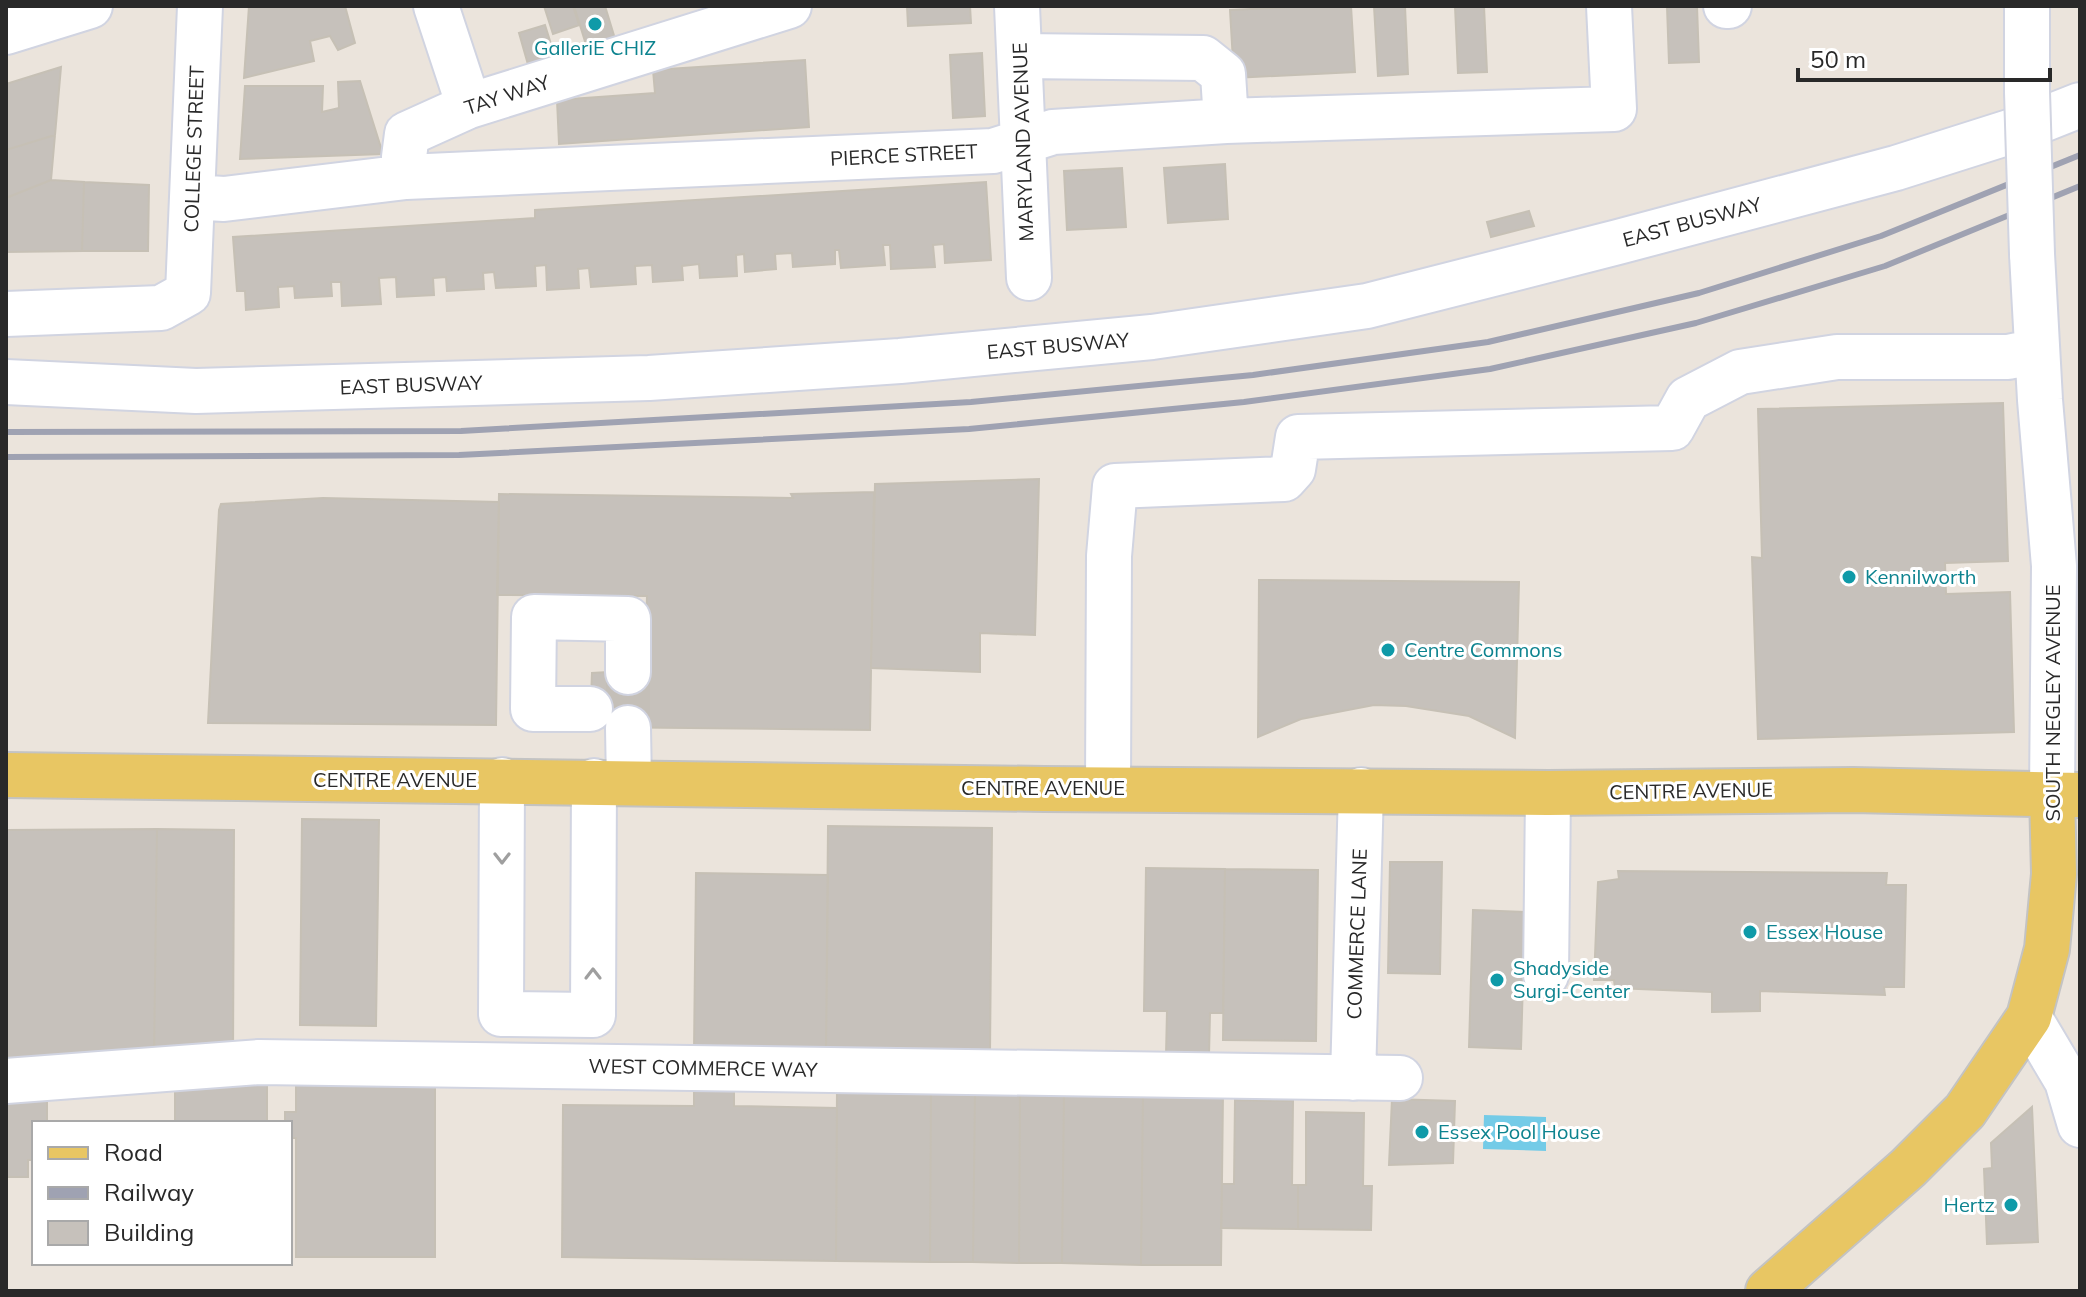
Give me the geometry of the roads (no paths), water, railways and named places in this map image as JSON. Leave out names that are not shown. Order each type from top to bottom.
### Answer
[{"type":"main road","name":"CENTRE AVENUE","points":[[6,775],[1548,793],[1853,790],[2066,794]]},
{"type":"main road","name":"SOUTH NEGLEY AVENUE","points":[[1768,1291],[1908,1168],[1965,1111],[2029,1017],[2047,949],[2066,794]]},
{"type":"street","points":[[6,32],[90,6]]},
{"type":"street","name":"COLLEGE STREET","points":[[6,314],[161,308],[188,293],[200,6]]},
{"type":"street","points":[[436,6],[469,106]]},
{"type":"street","name":"TAY WAY","points":[[406,177],[404,157],[407,134],[469,106],[789,6]]},
{"type":"street","name":"MARYLAND AVENUE","points":[[1017,6],[1029,278]]},
{"type":"street","name":"PIERCE STREET","points":[[192,197],[224,199],[406,177],[993,151],[1053,132],[1226,121],[1614,109],[1609,6]]},
{"type":"street","name":"SOUTH NEGLEY AVENUE","points":[[2027,6],[2032,254],[2066,794]]},
{"type":"street","points":[[1020,56],[1203,58],[1223,74],[1226,121]]},
{"type":"street","name":"EAST BUSWAY","points":[[6,382],[196,391],[649,378],[900,361],[1152,337],[1367,306],[1896,168],[2022,128],[2080,105]]},
{"type":"street","points":[[1108,788],[1109,556],[1115,486],[1284,479],[1293,469],[1298,437],[1672,428],[1688,399],[1740,372],[1837,357],[2008,357],[2037,351]]},
{"type":"street","points":[[502,780],[501,1014],[593,1015],[612,782],[609,718],[533,709],[534,617],[628,619],[628,672]]},
{"type":"street","name":"COMMERCE LANE","points":[[1353,1078],[1361,790]]},
{"type":"street","points":[[1546,975],[1548,793]]},
{"type":"street","points":[[2029,1017],[2073,1081],[2080,1125]]},
{"type":"street","name":"WEST COMMERCE WAY","points":[[6,1081],[259,1062],[1400,1078]]},
{"type":"water","points":[[1484,1115],[1546,1117],[1546,1151],[1483,1149]]},
{"type":"tunnel","points":[[628,672],[628,728]]},
{"type":"railway","points":[[6,432],[461,431],[971,402],[1253,375],[1488,342],[1699,293],[1881,236],[2080,155]]},
{"type":"railway","points":[[6,457],[459,455],[969,429],[1244,402],[1490,369],[1696,323],[1885,266],[2080,186]]},
{"type":"place","name":"GalleriE CHIZ","points":[[595,24]]},
{"type":"place","name":"Kennilworth","points":[[1849,577]]},
{"type":"place","name":"Centre Commons","points":[[1388,650]]},
{"type":"place","name":"Essex House","points":[[1750,932]]},
{"type":"place","name":"Shadyside Surgi-Center","points":[[1497,980]]},
{"type":"place","name":"Essex Pool House","points":[[1422,1132]]},
{"type":"place","name":"Hertz","points":[[2011,1205]]}]
